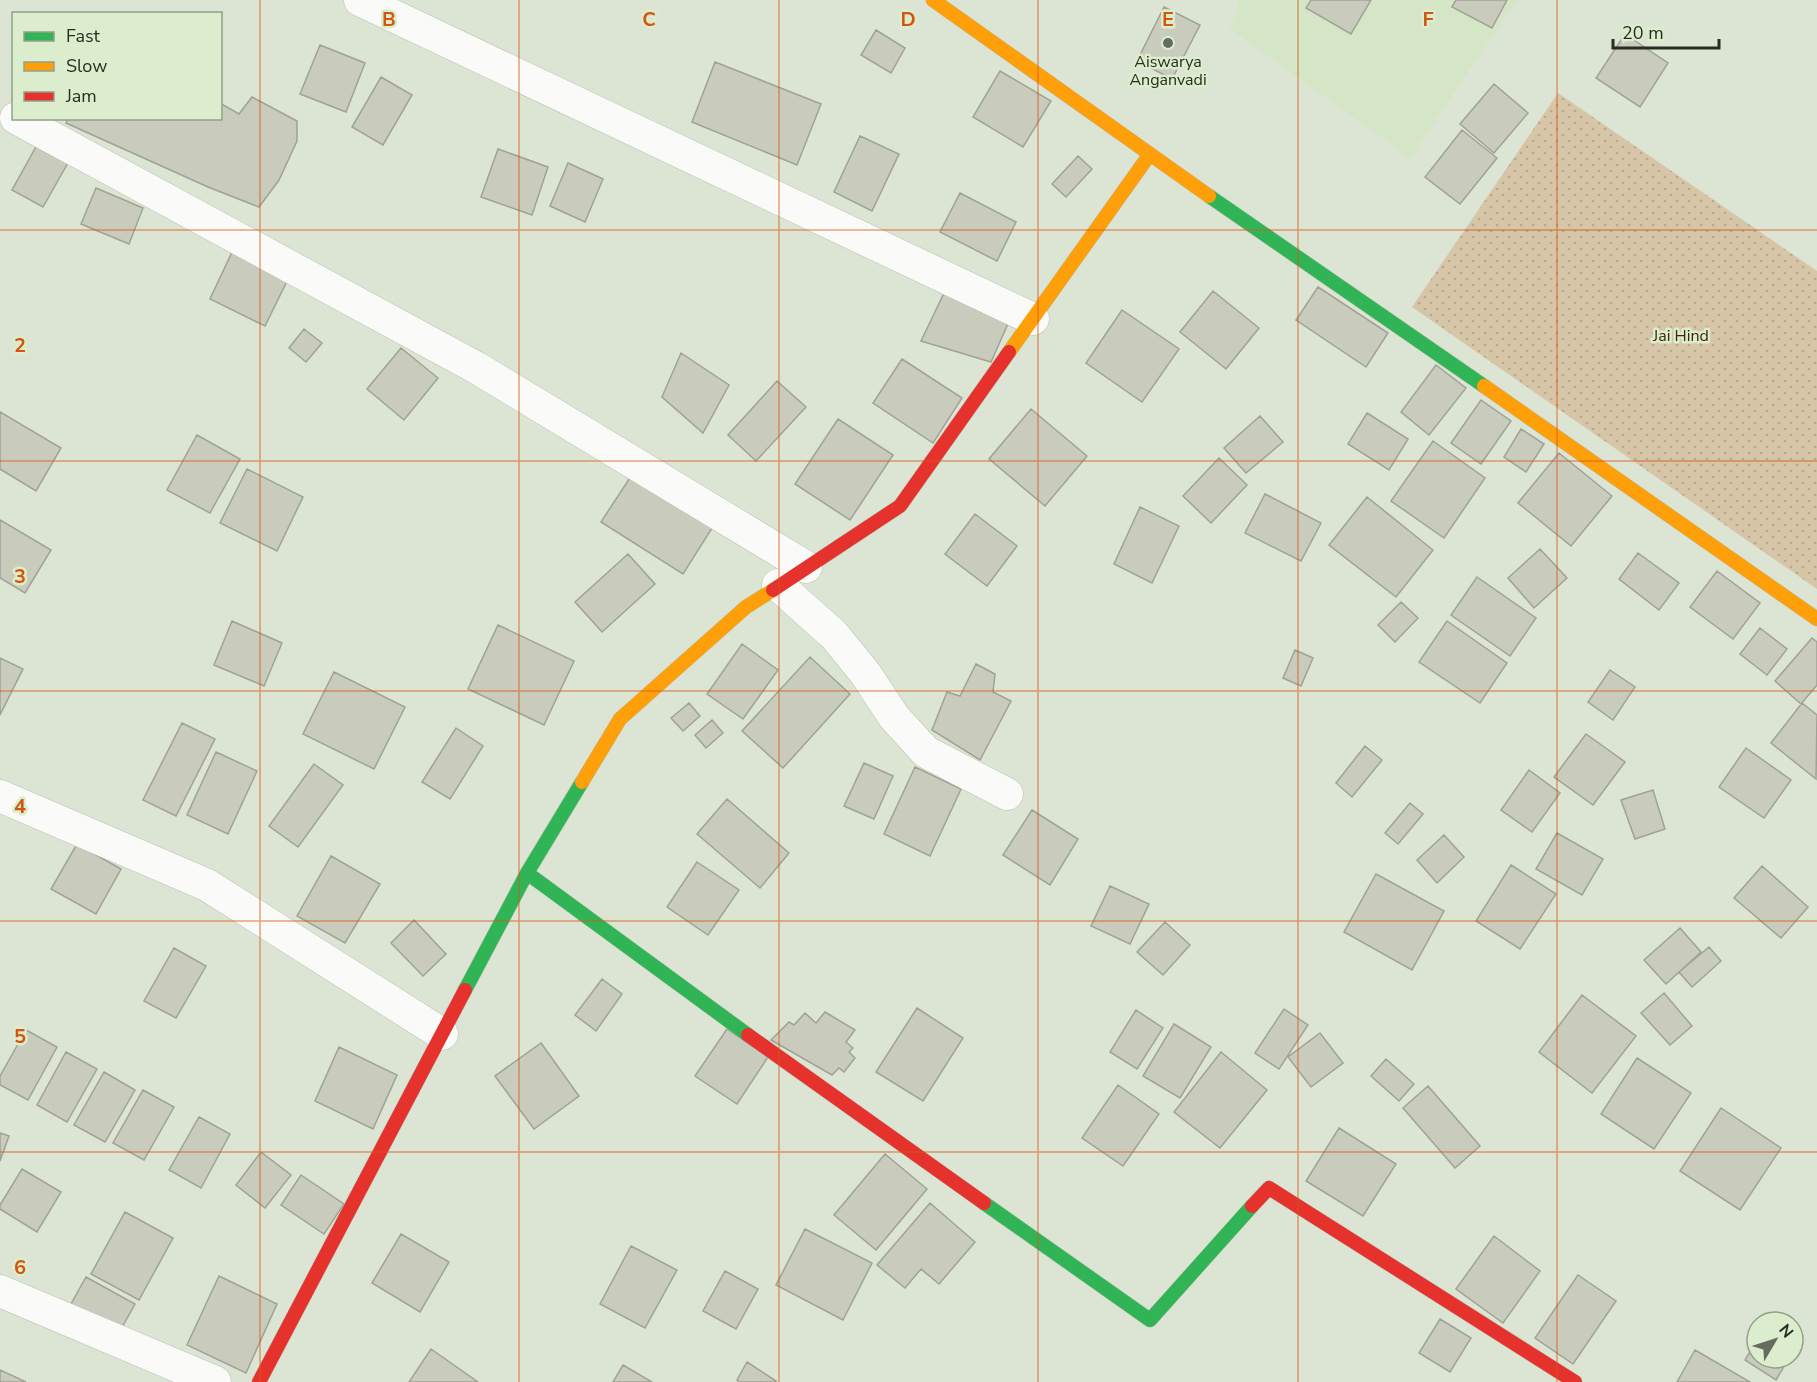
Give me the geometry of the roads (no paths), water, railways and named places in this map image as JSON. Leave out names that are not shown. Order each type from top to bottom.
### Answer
[{"type":"street","points":[[360,0],[1033,319]]},
{"type":"street","points":[[933,0],[1817,619]]},
{"type":"street","points":[[19,120],[477,368],[806,567]]},
{"type":"street","points":[[259,1382],[527,873],[620,719],[746,607],[900,506],[1150,154]]},
{"type":"street","points":[[778,585],[834,635],[865,673],[894,717],[926,752],[1007,794]]},
{"type":"street","points":[[0,796],[207,885],[442,1034]]},
{"type":"street","points":[[527,873],[810,1081],[1150,1320],[1269,1188],[1575,1382]]},
{"type":"street","points":[[0,1291],[215,1382]]},
{"type":"place","name":"Aiswarya Anganvadi","points":[[1168,43]]},
{"type":"park label","name":"Jai Hind","points":[[1681,336]]}]
